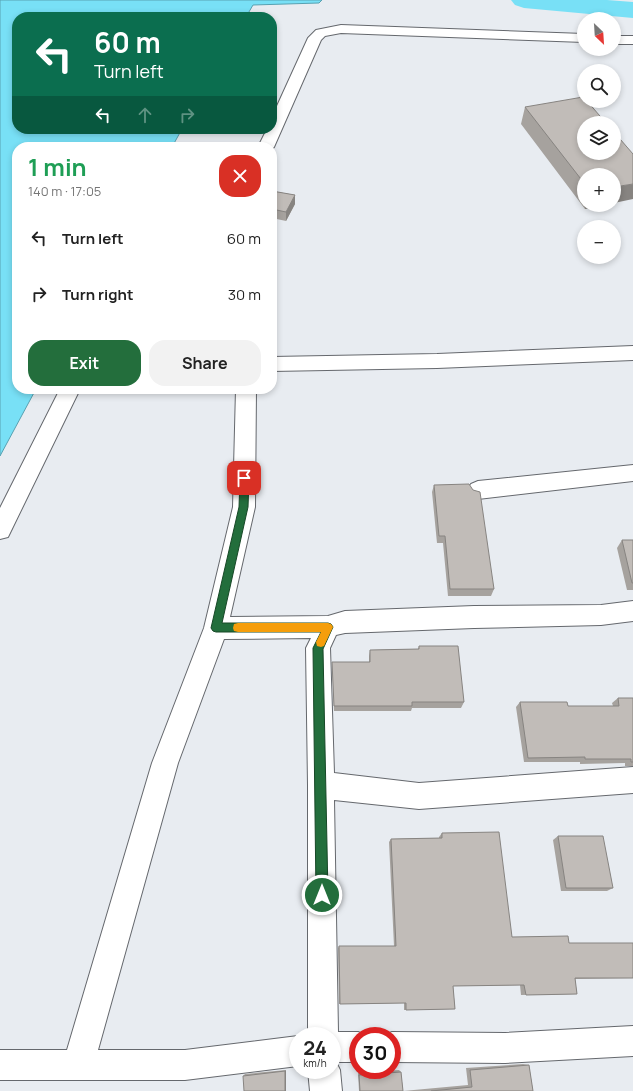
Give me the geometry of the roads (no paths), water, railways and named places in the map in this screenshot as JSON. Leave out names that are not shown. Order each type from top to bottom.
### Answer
[{"type":"street","points":[[277,123],[315,38],[321,33],[341,29],[577,38]]},
{"type":"street","points":[[621,40],[633,40]]},
{"type":"street","points":[[277,364],[437,361],[633,353]]},
{"type":"street","points":[[0,530],[68,394]]},
{"type":"street","points":[[78,1066],[165,763],[216,628],[244,507],[246,394]]},
{"type":"street","points":[[478,490],[633,473]]},
{"type":"street","points":[[216,628],[328,627],[345,622],[474,617],[601,615],[633,611]]},
{"type":"street","points":[[323,1027],[321,785],[318,648],[328,627]]},
{"type":"street","points":[[321,785],[419,796],[633,780]]},
{"type":"street","points":[[401,1048],[505,1048],[633,1040]]},
{"type":"street","points":[[0,1065],[185,1065],[289,1051]]},
{"type":"street","points":[[325,1079],[326,1091]]},
{"type":"water","points":[[0,0],[322,0],[319,3],[253,5],[249,12],[12,12],[12,134],[179,134],[175,142],[12,142],[12,394],[33,394],[0,456]]},
{"type":"waterway","points":[[524,0],[633,10]]}]
